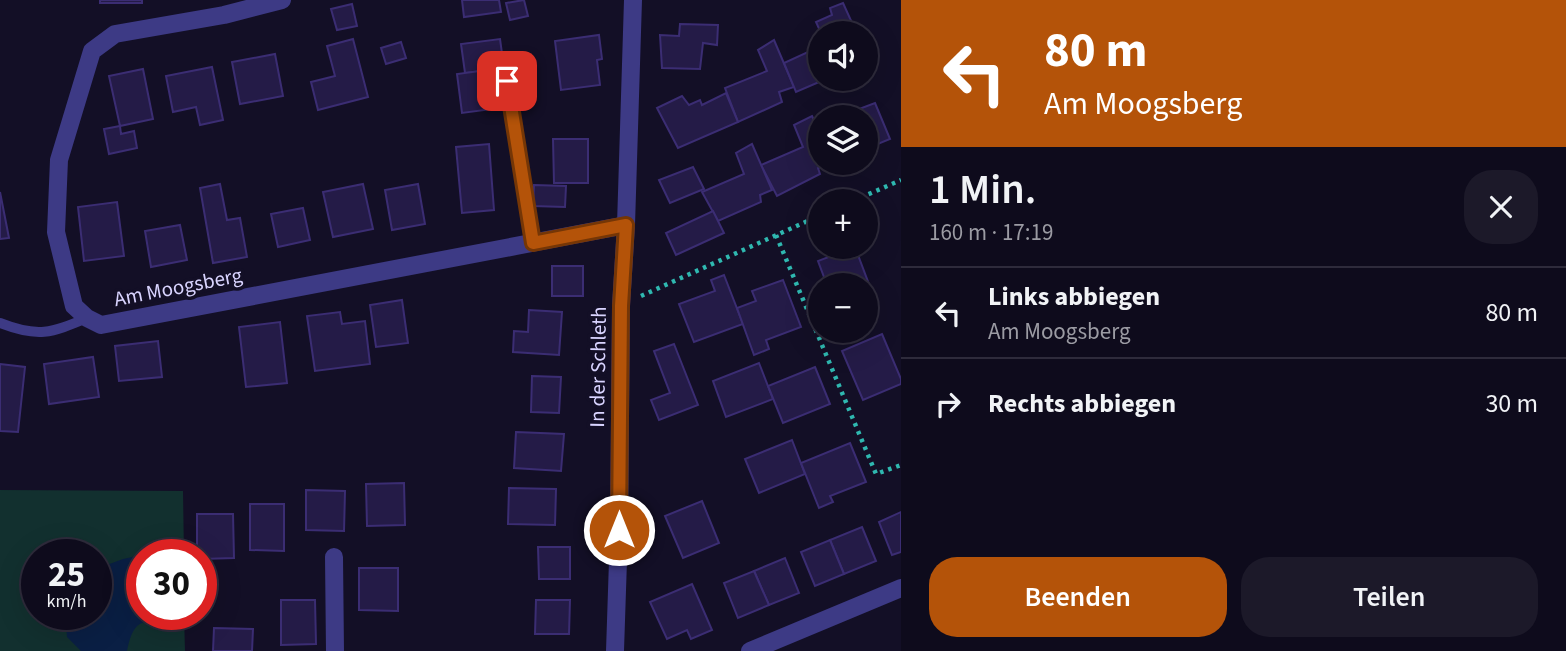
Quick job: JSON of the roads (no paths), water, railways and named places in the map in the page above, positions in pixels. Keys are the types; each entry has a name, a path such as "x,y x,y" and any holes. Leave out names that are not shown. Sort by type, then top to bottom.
{"street":[{"name":"Am Moogsberg","path":"282,0 224,15 115,34 92,51 59,160 57,232 74,306 87,318 101,325 626,225"},
{"name":"In der Schleth","path":"615,651 621,306 633,0"},
{"path":"334,557 335,651"},
{"path":"750,651 901,588"}],"lane":[{"path":"507,81 533,243"},
{"path":"0,323 24,332 54,331 87,318"}],"water":[{"path":"126,558 126,630 134,630 127,651 81,651 67,637 66,630 112,630 112,563"}]}
